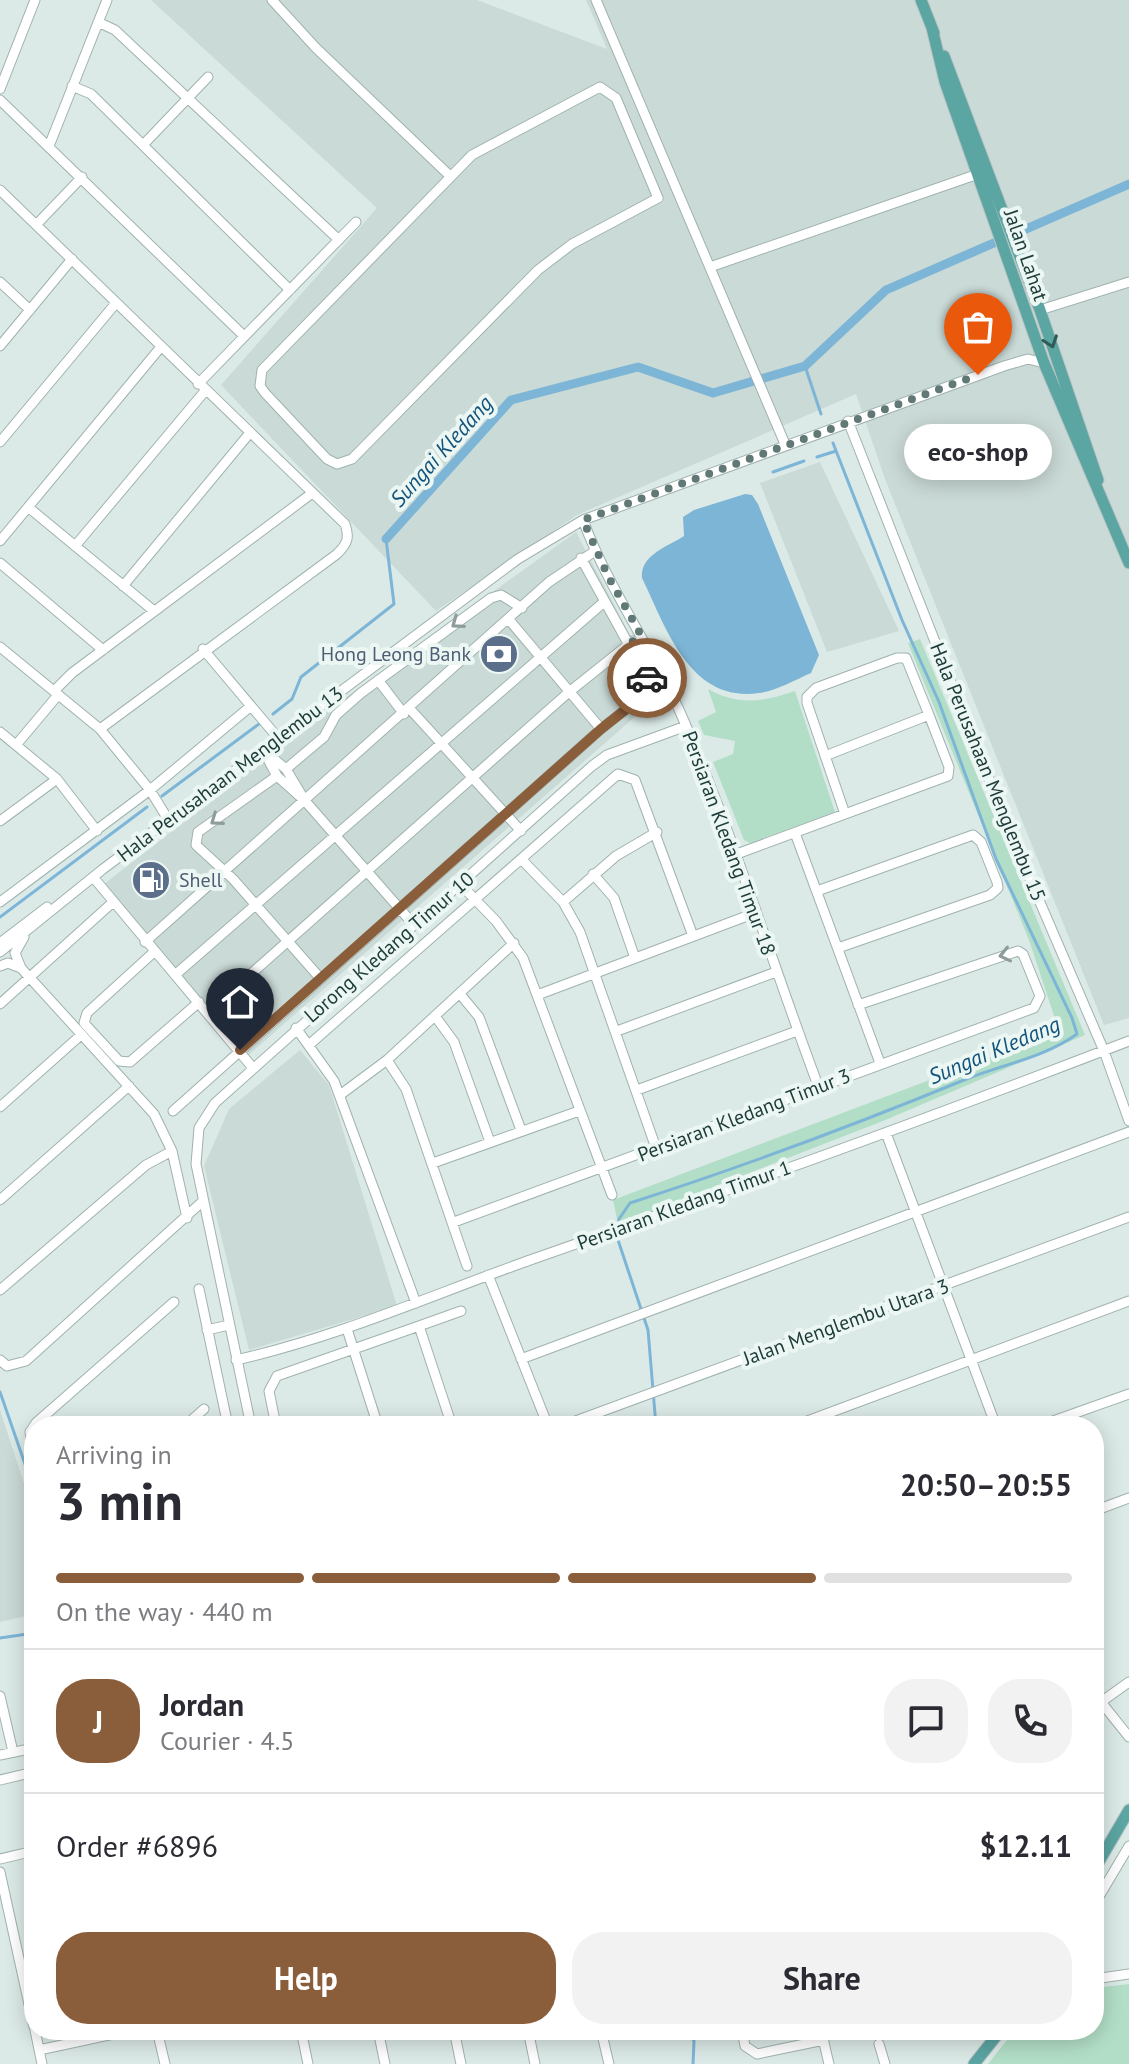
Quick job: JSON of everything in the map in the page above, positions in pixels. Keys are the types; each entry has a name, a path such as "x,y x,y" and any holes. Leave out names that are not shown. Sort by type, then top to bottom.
{"main road":[{"name":"Jalan Lahat","path":"921,0 999,221 1040,310 1099,488 1129,563"},
{"name":"Jalan Lahat","path":"932,28 945,82 978,174 999,221"},
{"name":"Jalan Lahat","path":"1008,244 1044,363 1087,471 1099,488"},
{"path":"1104,1853 1129,1810"},
{"path":"974,2064 993,2040"}],"street":[{"path":"0,89 35,0"},
{"path":"49,146 107,0"},
{"path":"272,0 316,48 449,175"},
{"path":"596,0 785,444"},
{"path":"98,22 115,30 339,240"},
{"path":"143,145 208,77"},
{"path":"72,86 91,94 290,290"},
{"path":"590,90 609,91 658,198 555,256 352,459 337,464 327,459 265,393 259,378 262,370 449,175 472,155 590,90"},
{"path":"0,100 244,336"},
{"path":"710,267 978,174"},
{"path":"36,225 82,177"},
{"path":"0,190 201,388 345,524 348,534 346,545 337,554 203,649 100,729"},
{"path":"75,546 244,336 356,222"},
{"path":"0,346 72,259"},
{"path":"0,282 30,310"},
{"path":"1040,310 1129,282"},
{"path":"0,442 116,303"},
{"path":"1037,343 1028,359 1044,363"},
{"path":"0,541 160,348"},
{"name":"Hala Perusahaan Menglembu 13","path":"93,877 518,559 583,520 848,421 1028,359"},
{"name":"Hala Perusahaan Menglembu 15","path":"848,421 1010,832 1104,1051 1129,1121"},
{"path":"123,586 249,434"},
{"path":"16,745 56,693 103,650 311,494"},
{"path":"28,507 154,611"},
{"name":"Persiaran Kledang Timur 18","path":"583,520 595,551 686,726 819,1088"},
{"path":"145,942 522,608 581,558 595,551"},
{"path":"173,1111 601,729 649,691 651,685 581,558"},
{"path":"0,563 103,650"},
{"path":"286,769 324,737 343,709 491,598 501,595 522,608"},
{"path":"175,975 604,602"},
{"path":"510,621 601,729"},
{"path":"208,1012 569,692 641,635"},
{"path":"0,647 100,729 150,790 169,821"},
{"path":"203,649 278,738"},
{"path":"734,855 944,778 949,767 910,662 897,658 810,691 807,703 845,814"},
{"path":"378,680 521,831"},
{"name":"Hala Perusahaan Menglembu 13","path":"0,902 150,790 251,706"},
{"path":"825,756 929,715"},
{"name":"Lorong Kledang Timur 10","path":"249,1416 203,1201 195,1152 199,1128 215,1103 296,1028 607,755 686,726"},
{"path":"2,737 57,779 97,831"},
{"path":"263,750 286,769 306,802"},
{"path":"263,750 277,776 306,802 414,925"},
{"name":"Lorong Kledang Timur 10","path":"310,1044 522,860 612,777 625,774 635,780 657,832"},
{"path":"277,776 198,832 196,845 256,905 320,978"},
{"path":"0,821 57,779"},
{"path":"563,902 593,874 657,832 693,936"},
{"path":"795,833 880,1063"},
{"path":"817,891 967,836 978,838 981,842 997,882 996,892 838,948"},
{"path":"522,860 563,902 596,973 656,1148"},
{"path":"593,874 614,898 635,958"},
{"path":"93,877 253,1068"},
{"path":"0,952 93,877"},
{"path":"0,943 93,877"},
{"path":"461,885 514,943 540,994 579,1111 612,1195"},
{"path":"0,1004 112,903"},
{"path":"540,994 755,913"},
{"path":"41,920 17,946 15,959 154,1114 172,1151 187,1218"},
{"path":"340,1095 387,1060 514,943"},
{"name":"Persiaran Kledang Timur 3","path":"454,1222 1034,1008 1040,996 1023,954 1018,951 858,1005"},
{"path":"154,952 87,1013 84,1023 119,1061 130,1062 199,1002"},
{"path":"0,966 8,963 21,968"},
{"path":"617,1031 776,972"},
{"path":"460,994 479,1017 521,1130"},
{"path":"435,1016 454,1042 490,1142"},
{"path":"296,1028 326,1066 340,1095 416,1303"},
{"path":"637,1090 797,1031"},
{"path":"0,1107 81,1035"},
{"name":"Persiaran Kledang Timur 1","path":"236,1360 347,1329 1129,1041"},
{"path":"387,1060 406,1089 467,1266"},
{"path":"0,1200 129,1086"},
{"path":"433,1163 579,1111"},
{"path":"521,1359 1129,1132"},
{"path":"886,1133 992,1416"},
{"path":"0,1290 146,1165 172,1151"},
{"path":"0,1360 7,1366 26,1361 203,1201"},
{"name":"Jalan Menglembu Utara 3","path":"590,1416 1129,1217"},
{"path":"488,1275 544,1416"},
{"path":"199,1289 226,1416"},
{"path":"821,1416 1129,1301"},
{"path":"44,1416 174,1302"},
{"path":"274,1416 269,1391 277,1376 461,1311"},
{"path":"207,1330 229,1325"},
{"path":"419,1326 449,1416"},
{"path":"347,1329 375,1416"},
{"path":"1067,1416 1129,1394"},
{"path":"196,1416 204,1409"},
{"path":"1104,1507 1129,1498"},
{"path":"1104,1700 1129,1682"},
{"path":"0,1696 13,1752"},
{"path":"1104,1706 1129,1737"},
{"path":"0,1755 24,1750"},
{"path":"0,1780 24,1774"},
{"path":"1118,1830 1129,1837"},
{"path":"1104,1888 1129,1846"},
{"path":"0,1859 24,1853"},
{"path":"0,1872 24,1982"},
{"path":"1104,1978 1129,1974"},
{"path":"37,2040 42,2064"},
{"path":"39,2050 66,2040"},
{"path":"159,2040 165,2064"},
{"path":"303,2040 308,2064"},
{"path":"380,2040 385,2064"},
{"path":"456,2040 461,2064"},
{"path":"530,2040 535,2064"},
{"path":"603,2040 609,2064"},
{"path":"744,2040 745,2046 757,2054 806,2040"},
{"path":"824,2040 829,2064"},
{"path":"879,2044 885,2064"}],"shaded area":[{"path":"151,0 477,0 607,49 586,0 1129,0 1129,1018 1104,1025 885,479 856,394 577,515 436,611 221,385 377,208"},
{"path":"820,462 899,631 827,652 760,483"},
{"path":"576,532 661,694 245,1058 99,888 316,719"},
{"path":"300,1050 329,1085 397,1306 249,1350 204,1166 229,1109"},
{"path":"0,1410 24,1483 24,1616 0,1622"}],"green space":[{"path":"920,639 1085,1035 883,1121 618,1224 613,1200 1059,1031 1029,940 908,643"},
{"path":"708,689 740,700 772,698 795,691 835,812 750,843 744,840 713,762 733,754 735,741 704,735 698,721 716,712"},
{"path":"1129,1984 1129,2064 988,2064 1007,2040 1104,2040 1104,1987"}],"water":[{"path":"745,494 752,495 758,504 819,655 811,673 779,688 759,693 735,693 715,686 698,674 671,639 642,578 645,563 650,558 684,536 683,517 694,510"}],"waterway":[{"name":"Sungai Kledang","path":"386,539 511,400 638,367 713,393 805,366 886,290 1129,184"},
{"name":"Sungai Kledang","path":"805,366 821,414"},
{"name":"Sungai Kledang","path":"655,1416 648,1330 617,1237 619,1219 630,1203 843,1128 1038,1054 1077,1034 996,859 939,702 902,620 833,443"},
{"path":"817,457 836,451"},
{"path":"773,472 804,461"},
{"path":"273,714 292,699 301,677 394,604 386,539"},
{"path":"162,796 259,724"},
{"path":"0,917 147,807"},
{"path":"0,1392 24,1461"},
{"path":"0,1638 24,1634"},
{"name":"Sungai Kledang","path":"693,2040 693,2064"}],"way so far":[{"path":"647,678 629,644 641,635 595,551 583,520 978,375"}],"place":[{"name":"eco-shop","path":"978,375"},
{"name":"Hong Leong Bank","path":"499,654"},
{"name":"Shell","path":"151,880"}],"route":[{"path":"240,1050 601,729 649,691 651,685 647,678"}]}
